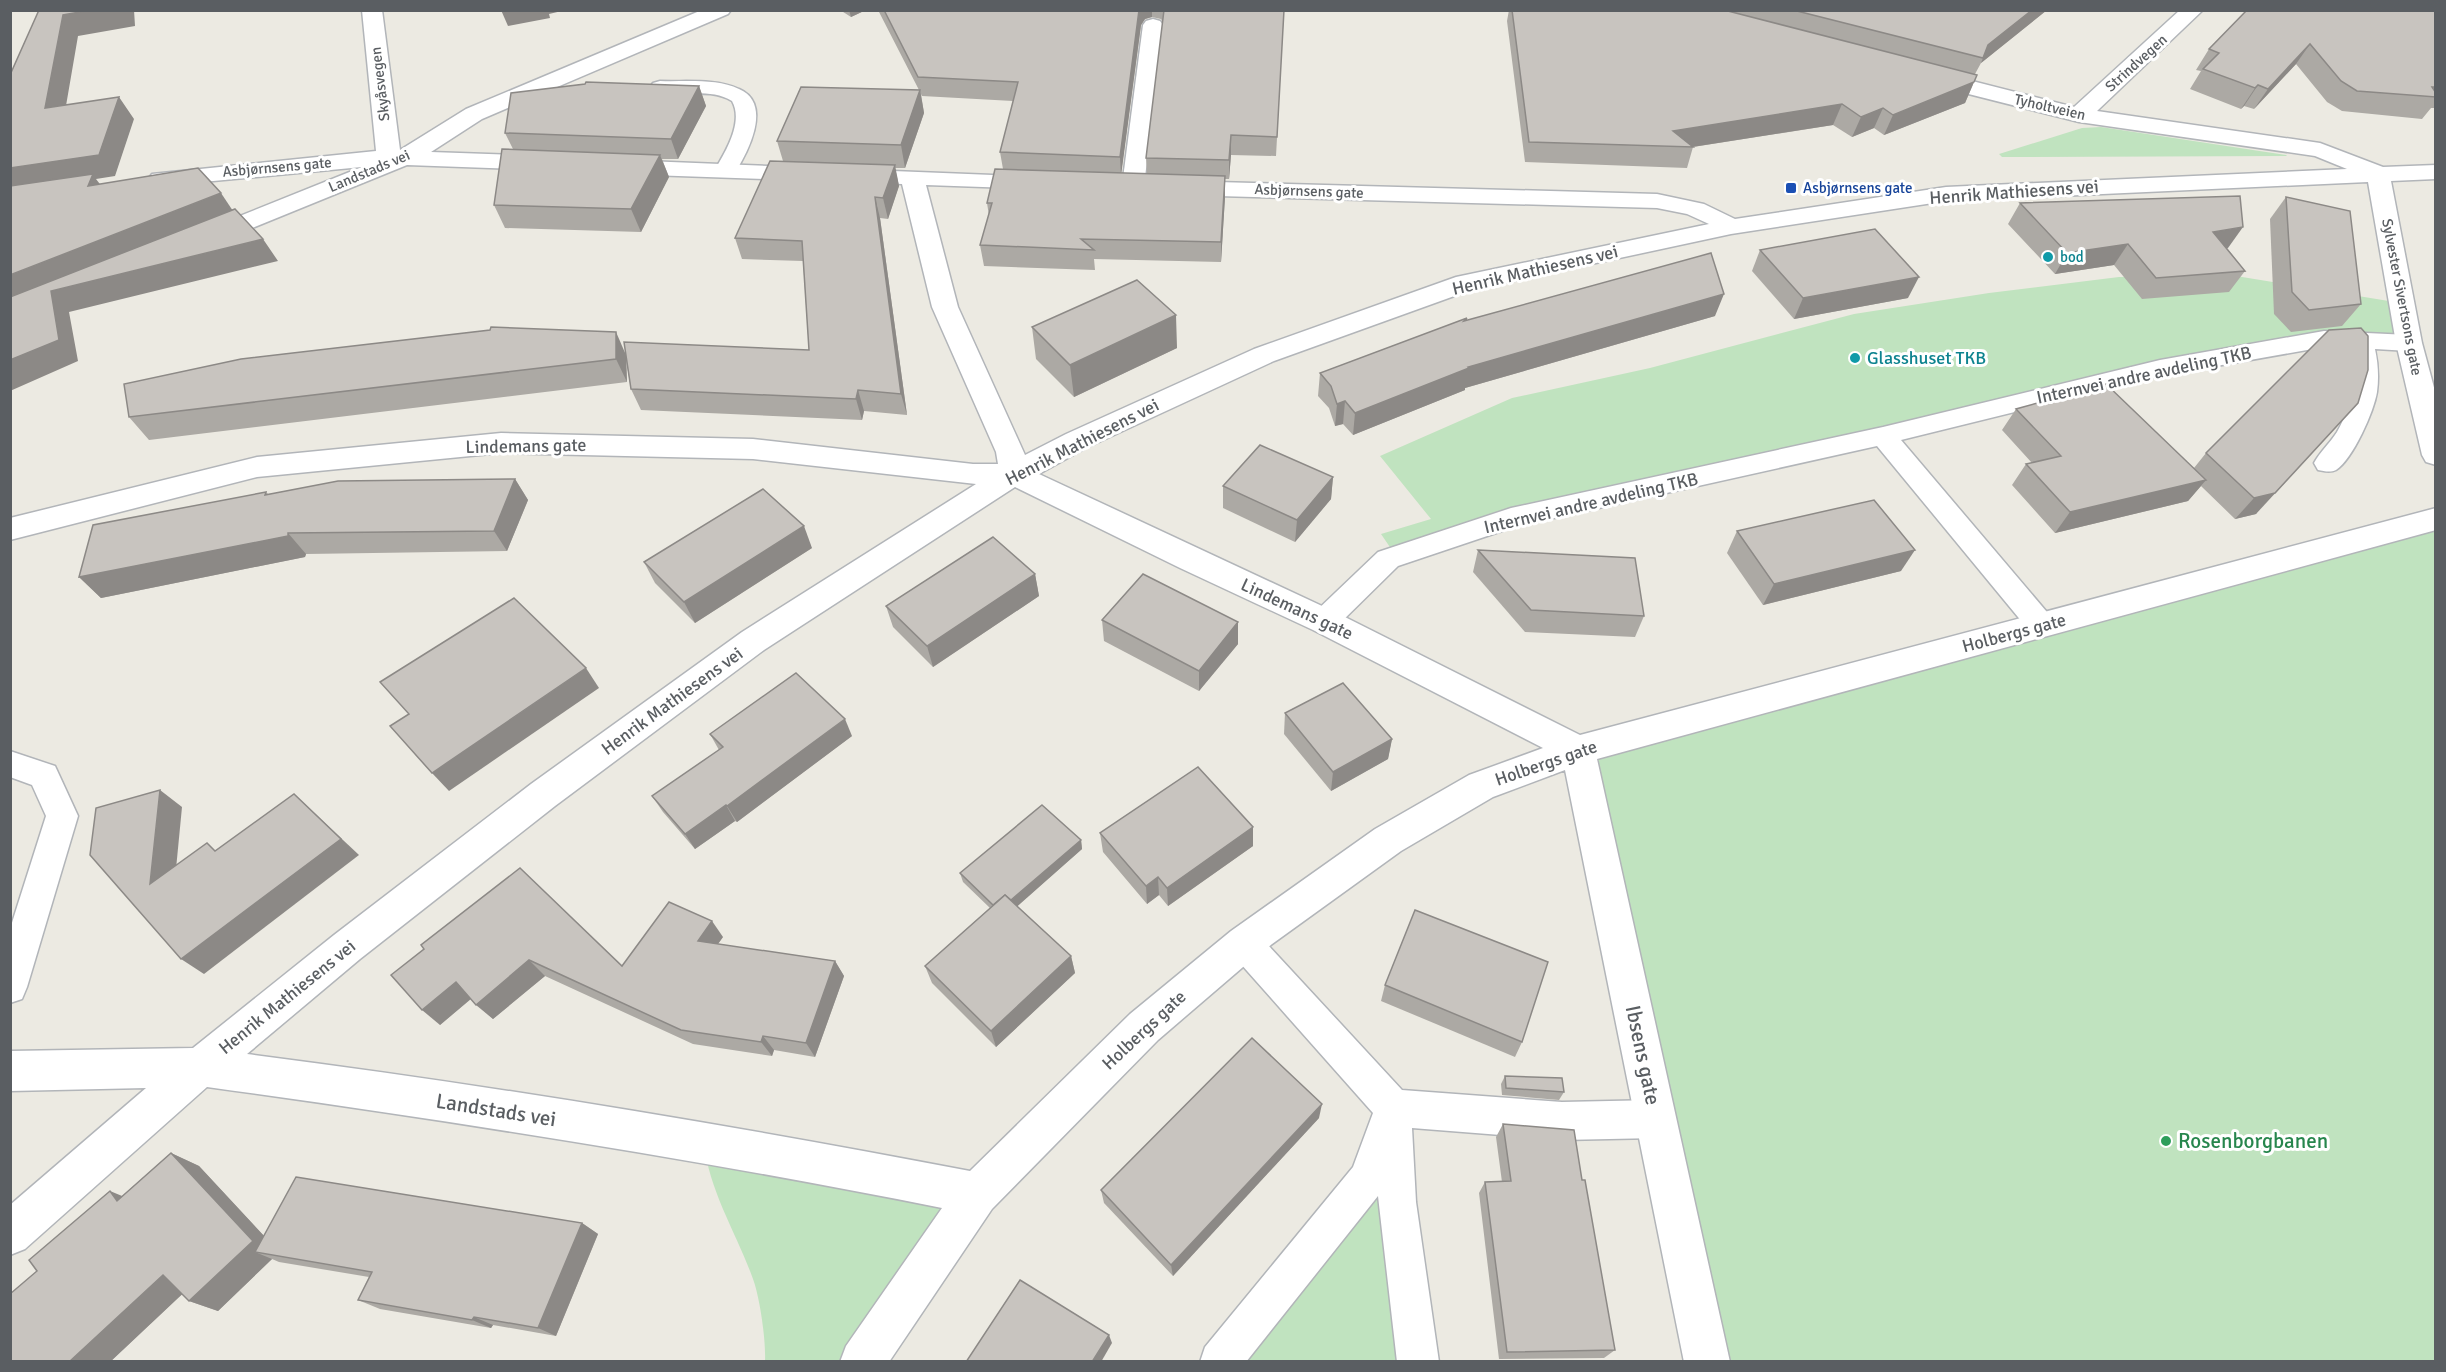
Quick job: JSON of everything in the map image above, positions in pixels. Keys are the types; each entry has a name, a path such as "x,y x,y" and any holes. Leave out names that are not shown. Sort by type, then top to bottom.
{"street":[{"name":"Skyåsvegen","path":"372,10 397,157"},
{"name":"Landstads vei","path":"186,246 397,157 474,114 721,10"},
{"name":"Strindvegen","path":"2079,115 2193,10"},
{"name":"Tyholtveien","path":"1910,72 2079,115 2320,150 2378,173 2436,172"},
{"name":"Asbjørnsens gate","path":"133,183 178,176 397,157 1063,183"},
{"name":"Henrik Mathiesens vei","path":"10,1234 200,1067 348,946 543,795 753,641 1014,474 1076,441 1264,355 1465,283 1731,227 1946,194 2378,173"},
{"name":"Sylvester Sivertsons gate","path":"2378,173 2409,343 2436,454"},
{"path":"912,177 945,307 1010,452 1014,474"},
{"name":"Asbjørnsens gate","path":"1121,186 1656,201 1689,205 1713,215 1731,227"},
{"name":"Lindemans gate","path":"10,529 257,466 501,443 753,449 973,474 1014,474 1191,560 1324,621 1578,750"},
{"name":"Holbergs gate","path":"862,1362 977,1194 1144,1026 1244,943 1388,840 1481,786 1578,750 2436,519"},
{"name":"Ibsens gate","path":"1578,750 1707,1362"},
{"name":"Landstads vei","path":"10,1071 200,1067 381,1091 783,1156 977,1194"}],"lane":[{"name":"Asbjørnsens gate","path":"1121,186 1153,25"},
{"path":"635,87 714,89 733,93 744,102 747,113 745,126 725,171"},
{"name":"Internvei andre avdeling TKB","path":"1324,621 1388,559 1511,518 1883,436 2160,368 2324,339 2409,343"},
{"path":"2327,463 2343,446 2359,416 2367,363 2361,340"},
{"path":"1883,436 2042,626"},
{"path":"10,764 44,775 62,816 10,987"},
{"path":"1244,943 1394,1108 1397,1202 1418,1362"},
{"path":"1394,1108 1562,1121 1656,1119"},
{"path":"1220,1362 1367,1179 1394,1108"}],"green space":[{"path":"2101,127 2287,156 2002,157 1999,154 2082,128"},
{"path":"2236,276 2401,303 2409,343 2324,339 1511,518 1396,556 1381,534 1431,519 1380,456 1512,398 1650,368 1854,314 1989,293 2119,277"},
{"path":"2435,519 2435,1361 1707,1361 1578,750"},
{"path":"1393,1108 1418,1361 1220,1362"},
{"path":"704,1143 977,1194 863,1361 765,1361 765,1342 756,1287 717,1195"}],"building":[{"path":"39,10 91,10 63,15 45,108 119,97 99,155 10,168 10,75"},
{"path":"884,10 1139,10 1120,157 1000,152 1018,82 918,77"},
{"path":"1164,10 1284,10 1277,137 1231,135 1229,160 1146,158"},
{"path":"1512,10 1724,10 1977,75 1974,82 1893,115 1883,108 1861,117 1842,104 1673,131 1693,147 1529,142"},
{"path":"1793,10 2032,10 1988,45 1983,58"},
{"path":"2247,10 2436,10 2436,87 2432,87 2436,97 2357,91 2341,81 2310,44 2268,89 2258,85 2255,88 2203,69 2219,53 2209,49"},
{"path":"586,82 699,86 671,139 505,133 511,93 585,84"},
{"path":"801,87 920,90 901,145 777,141"},
{"path":"502,149 660,155 631,209 494,205"},
{"path":"770,161 895,165 883,198 875,197 901,394 858,390 856,399 631,389 624,342 809,350 802,241 735,238"},
{"path":"198,168 221,193 10,275 10,186 93,174 88,186"},
{"path":"995,169 1225,176 1221,242 1081,239 1094,250 980,245 992,203 987,203"},
{"path":"2240,196 2243,227 2213,232 2245,271 2156,278 2128,244 2067,253 2020,203"},
{"path":"2286,197 2350,211 2361,304 2309,310 2292,292"},
{"path":"235,209 263,239 51,291 59,340 10,360 10,297"},
{"path":"1875,229 1919,277 1803,298 1760,250"},
{"path":"1711,253 1724,294 1468,367 1355,413 1345,401 1337,404 1331,386 1320,373 1467,318 1464,321"},
{"path":"1137,280 1176,315 1070,365 1032,327"},
{"path":"491,327 616,332 616,359 129,417 124,384 241,359 490,330"},
{"path":"2361,328 2368,336 2368,370 2358,403 2275,493 2254,498 2206,453 2329,330"},
{"path":"2106,384 2206,480 2070,512 2026,464 2061,456 2016,409"},
{"path":"1260,445 1333,477 1297,520 1223,486"},
{"path":"515,479 494,531 288,533 288,536 79,577 93,525 266,492 265,495 338,481"},
{"path":"763,489 804,526 684,602 644,562"},
{"path":"1874,500 1915,550 1774,584 1737,531"},
{"path":"993,537 1035,574 927,646 886,606"},
{"path":"1478,550 1635,558 1644,616 1531,610"},
{"path":"1143,574 1238,622 1199,671 1102,620"},
{"path":"514,598 586,668 432,773 390,726 409,714 380,682"},
{"path":"796,673 845,719 685,834 652,796 723,747 710,734"},
{"path":"1343,683 1392,739 1333,772 1285,713"},
{"path":"1198,767 1253,827 1167,888 1158,877 1146,886 1100,833"},
{"path":"160,790 150,884 207,843 215,851 294,794 341,839 181,959 90,855 96,808"},
{"path":"1042,805 1081,840 1011,900 1005,895 993,905 960,873"},
{"path":"520,868 622,966 669,902 712,921 698,941 835,961 806,1043 763,1036 761,1042 681,1030 529,960 476,1005 456,982 422,1010 391,975 424,949 421,945"},
{"path":"1005,895 1071,956 991,1031 925,966"},
{"path":"1415,910 1548,962 1522,1042 1385,985"},
{"path":"1252,1038 1322,1104 1171,1265 1101,1190"},
{"path":"1505,1076 1562,1078 1564,1092 1506,1088"},
{"path":"1503,1124 1574,1130 1615,1350 1507,1352 1485,1182 1511,1181"},
{"path":"171,1153 253,1241 189,1301 163,1275 69,1362 10,1362 10,1294 37,1271 29,1260 110,1191 117,1201"},
{"path":"296,1177 582,1223 538,1328 474,1317 472,1320 358,1300 372,1272 255,1252"},
{"path":"1020,1280 1109,1335 1092,1362 966,1362"}],"place":[{"name":"Asbjørnsens gate","path":"1791,188"},
{"name":"bod","path":"2048,257"},
{"name":"Glasshuset TKB","path":"1855,358"},
{"name":"Rosenborgbanen","path":"2166,1141"}]}
